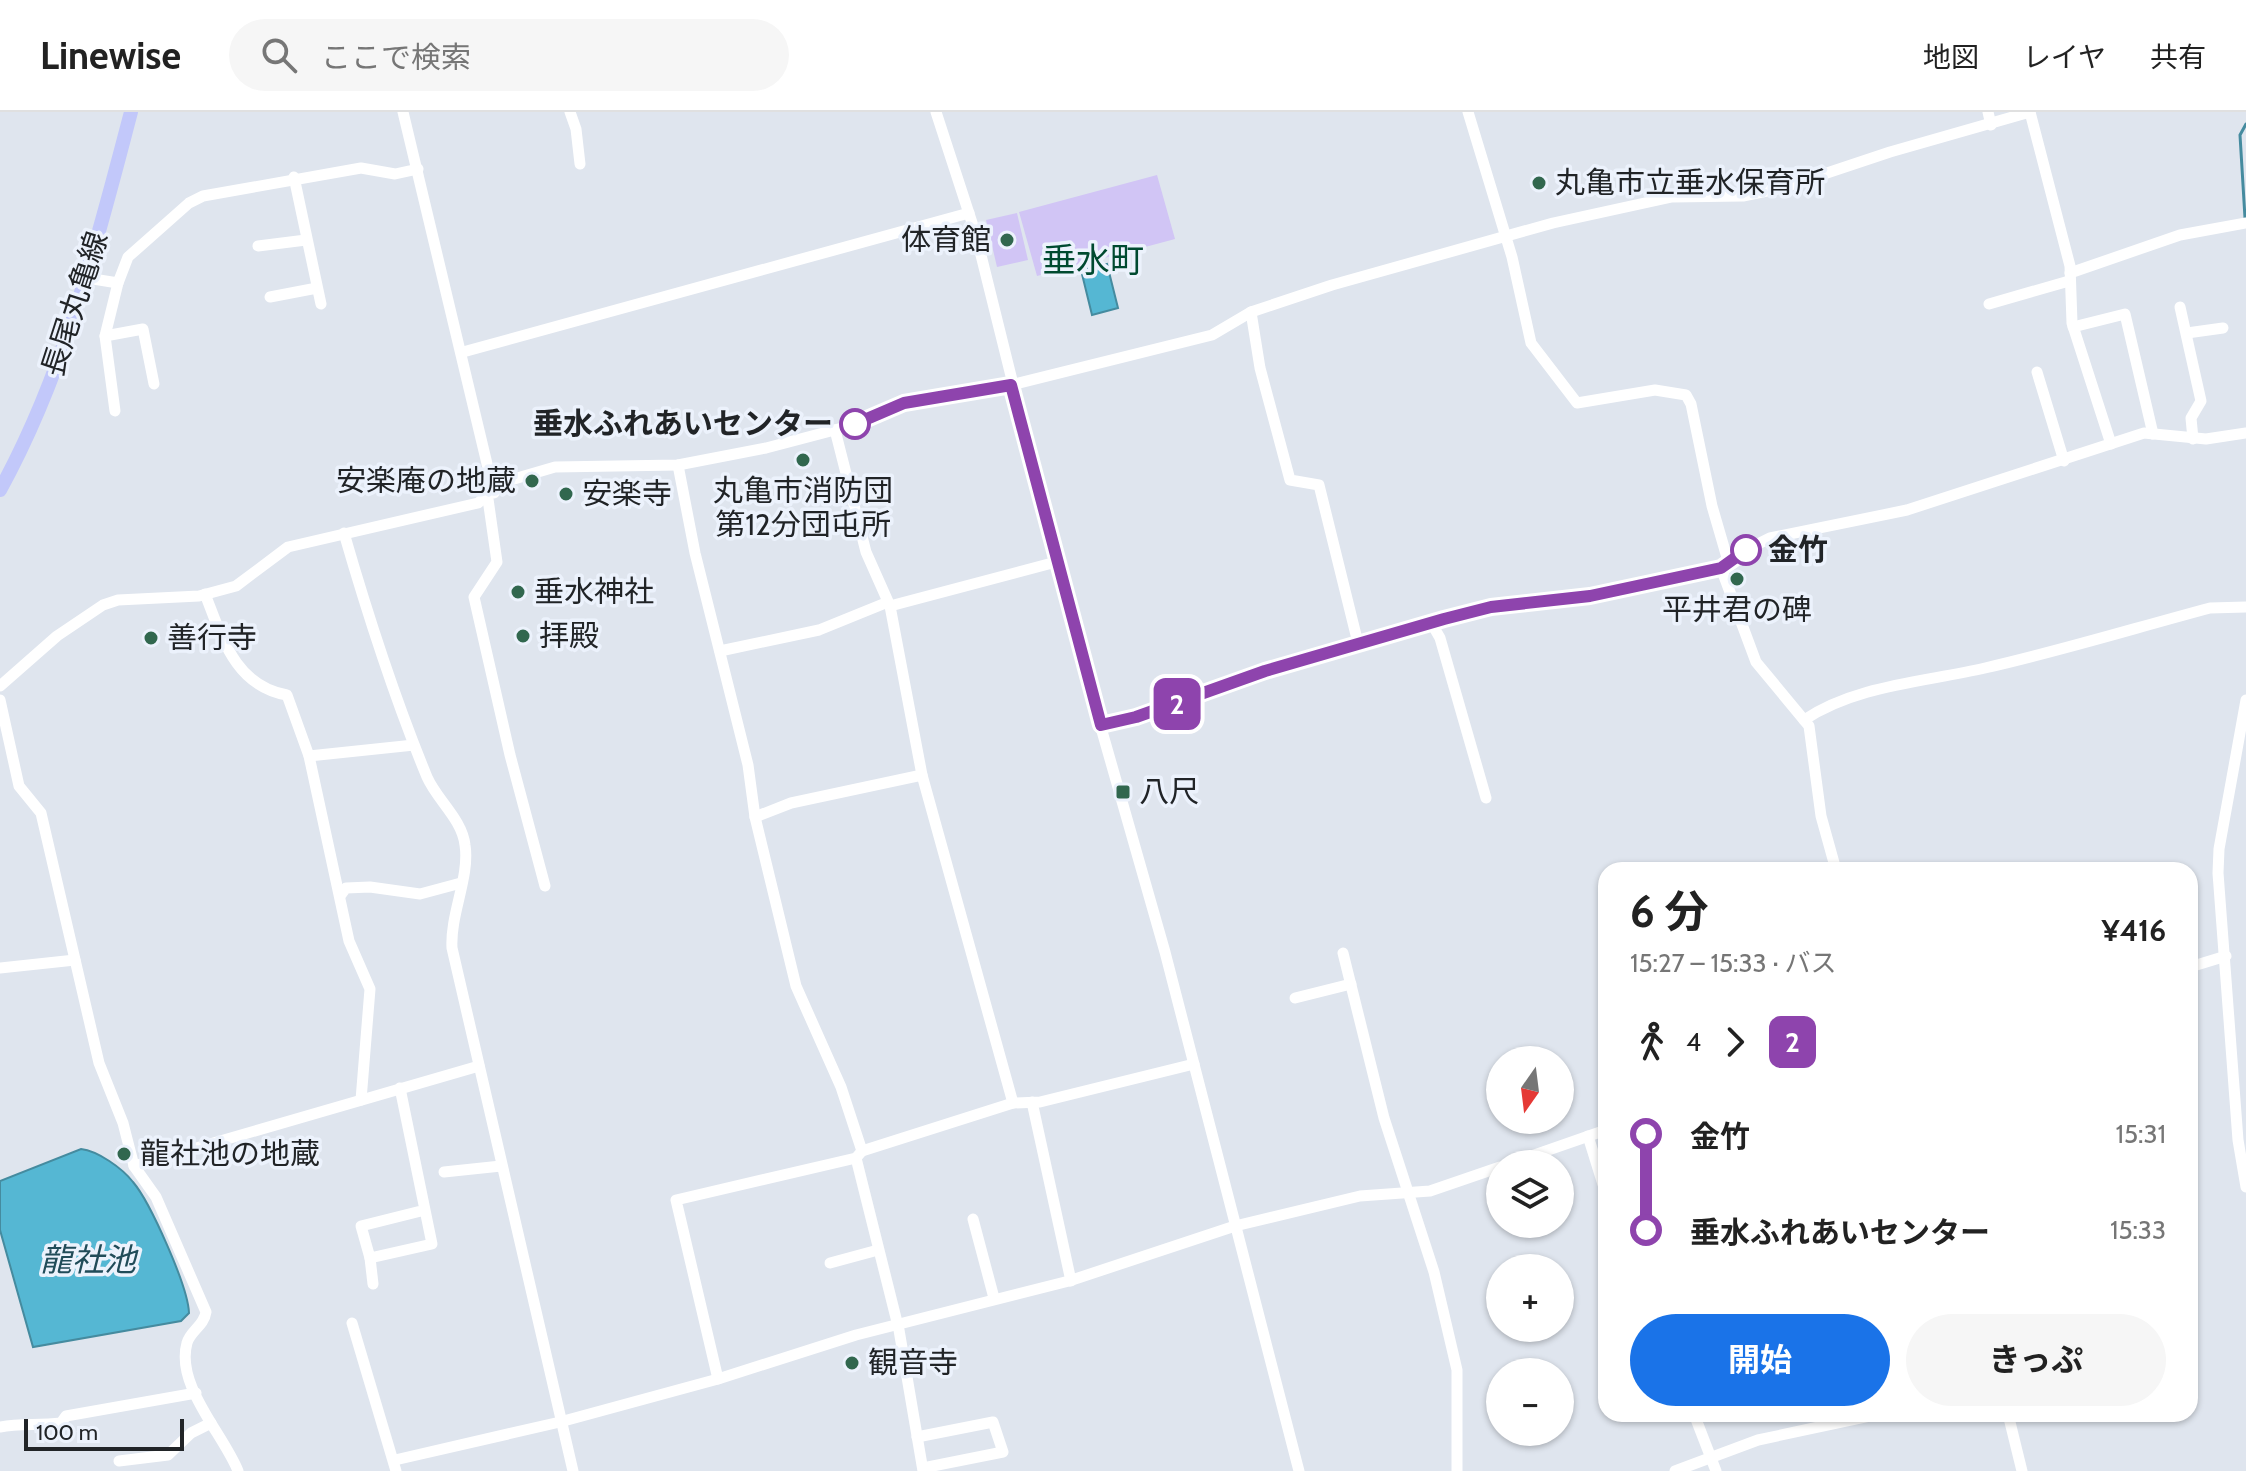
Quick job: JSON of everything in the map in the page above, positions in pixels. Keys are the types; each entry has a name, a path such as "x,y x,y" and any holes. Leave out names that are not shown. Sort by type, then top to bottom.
{"main road":[{"name":"長尾丸亀線","path":"0,490 51,379 87,278 131,112"}],"street":[{"path":"403,112 463,352 491,496 497,562 474,597 510,755 545,886"},
{"path":"570,112 576,129 580,164"},
{"path":"936,112 969,213 1056,562 1117,794 1157,922 1299,1471"},
{"path":"1468,112 1504,239 1512,257 1531,343 1577,403 1655,390 1686,395 1725,565 1756,662 1781,697 1809,726 1821,816 1834,862"},
{"path":"1988,112 1991,125"},
{"path":"0,686 57,636 103,605 118,600 205,594 236,586 288,547 491,496 504,482 555,467 678,465 835,430 904,403 1011,385 1212,335 1251,312 1332,285 1553,223 1661,199 1743,196 1782,188 1890,152 2030,112 2069,277 2073,327 2111,444"},
{"path":"115,411 105,336 118,283 128,257 189,203 215,192 294,177 361,168 395,174 418,169"},
{"path":"294,177 321,304"},
{"path":"463,352 969,213"},
{"path":"1989,304 2180,235 2246,223"},
{"path":"258,246 306,240"},
{"path":"87,278 118,283"},
{"path":"270,297 317,288"},
{"path":"2180,307 2201,401 2191,418 2193,439"},
{"path":"1251,312 1260,368 1290,480 1319,485 1357,639 1364,644"},
{"path":"2073,327 2125,314 2153,434"},
{"path":"2187,333 2223,328"},
{"path":"105,336 143,329 154,384"},
{"path":"2037,372 2064,461"},
{"path":"835,430 866,552 889,604 922,775 1013,1103"},
{"path":"1101,725 1183,702 1265,671 1491,607 1590,596 1725,565 1770,538 1907,510 2144,433 2193,439 2246,433"},
{"path":"678,465 748,765 755,817 796,986 841,1087 859,1155 897,1324 917,1437 923,1470 1003,1452 993,1422 917,1437"},
{"path":"344,533 373,635 414,745 431,788 452,813 465,845 461,883 451,924 452,948 573,1471"},
{"path":"720,651 819,630 889,604 1056,562"},
{"path":"205,594 241,672 257,686 287,695 309,756 349,941 370,989 361,1100"},
{"path":"1804,720 1825,706 1910,682 1984,668 2210,608 2246,607"},
{"path":"1432,624 1440,638 1486,798"},
{"path":"0,700 19,786 41,813 99,1063 123,1123 134,1166 156,1197 206,1312 205,1320 187,1341 186,1362 196,1393 211,1423 231,1452 238,1471"},
{"path":"2246,700 2219,849 2238,1140 2246,1187"},
{"path":"309,756 414,745"},
{"path":"755,817 791,803 922,775"},
{"path":"340,896 346,888 370,887 420,894 461,883"},
{"path":"1343,953 1384,1118 1434,1272 1457,1370 1457,1471"},
{"path":"2198,965 2226,956"},
{"path":"0,968 75,960"},
{"path":"1295,998 1351,984"},
{"path":"718,1379 676,1200 859,1155 1013,1103 1032,1102 1194,1064"},
{"path":"134,1166 479,1066"},
{"path":"370,1258 432,1244 400,1088"},
{"path":"1032,1102 1071,1281"},
{"path":"1548,1150 1598,1133"},
{"path":"1588,1136 1598,1168"},
{"path":"444,1172 501,1166"},
{"path":"352,1323 395,1466 718,1379 897,1324 1071,1281 1235,1226 1360,1196 1430,1191 1486,1172"},
{"path":"373,1284 361,1226 425,1210"},
{"path":"973,1219 994,1298"},
{"path":"830,1263 878,1250"},
{"path":"0,1427 17,1423 28,1428 61,1423 66,1416 196,1393"},
{"path":"1696,1422 1707,1456 1716,1471"},
{"path":"1675,1471 1707,1456 1758,1440 1842,1422"},
{"path":"2010,1422 2022,1471"},
{"path":"119,1461 168,1455 191,1433 211,1423"}],"shaded area":[{"path":"1157,175 1175,239 1037,276 1019,212"},
{"name":"体育館","path":"1017,213 1028,260 997,267 986,220"}],"water":[{"path":"1107,264 1118,308 1092,315 1081,270"},
{"name":"龍社池","path":"81,1149 95,1153 116,1166 140,1192 175,1265 189,1313 181,1321 33,1347 0,1230 0,1181"}],"waterway":[{"path":"2245,218 2240,135 2246,124"}],"bus line":[{"name":"2","path":"855,424 904,403 1011,385 1101,725 1183,702 1265,671 1444,619 1491,607 1590,596 1721,568 1746,550"}],"place":[{"name":"丸亀市立垂水保育所","path":"1539,183"},
{"name":"体育館","path":"1007,240"},
{"name":"垂水ふれあいセンター","path":"855,424"},
{"name":"丸亀市消防団 第12分団屯所","path":"803,460"},
{"name":"安楽庵の地蔵","path":"532,481"},
{"name":"安楽寺","path":"566,494"},
{"name":"金竹","path":"1746,550"},
{"name":"平井君の碑","path":"1737,579"},
{"name":"垂水神社","path":"518,592"},
{"name":"拝殿","path":"523,636"},
{"name":"善行寺","path":"151,638"},
{"name":"八尺","path":"1123,792"},
{"name":"龍社池の地蔵","path":"124,1154"},
{"name":"観音寺","path":"852,1363"}],"district":[{"name":"垂水町","path":"1093,260"}]}
